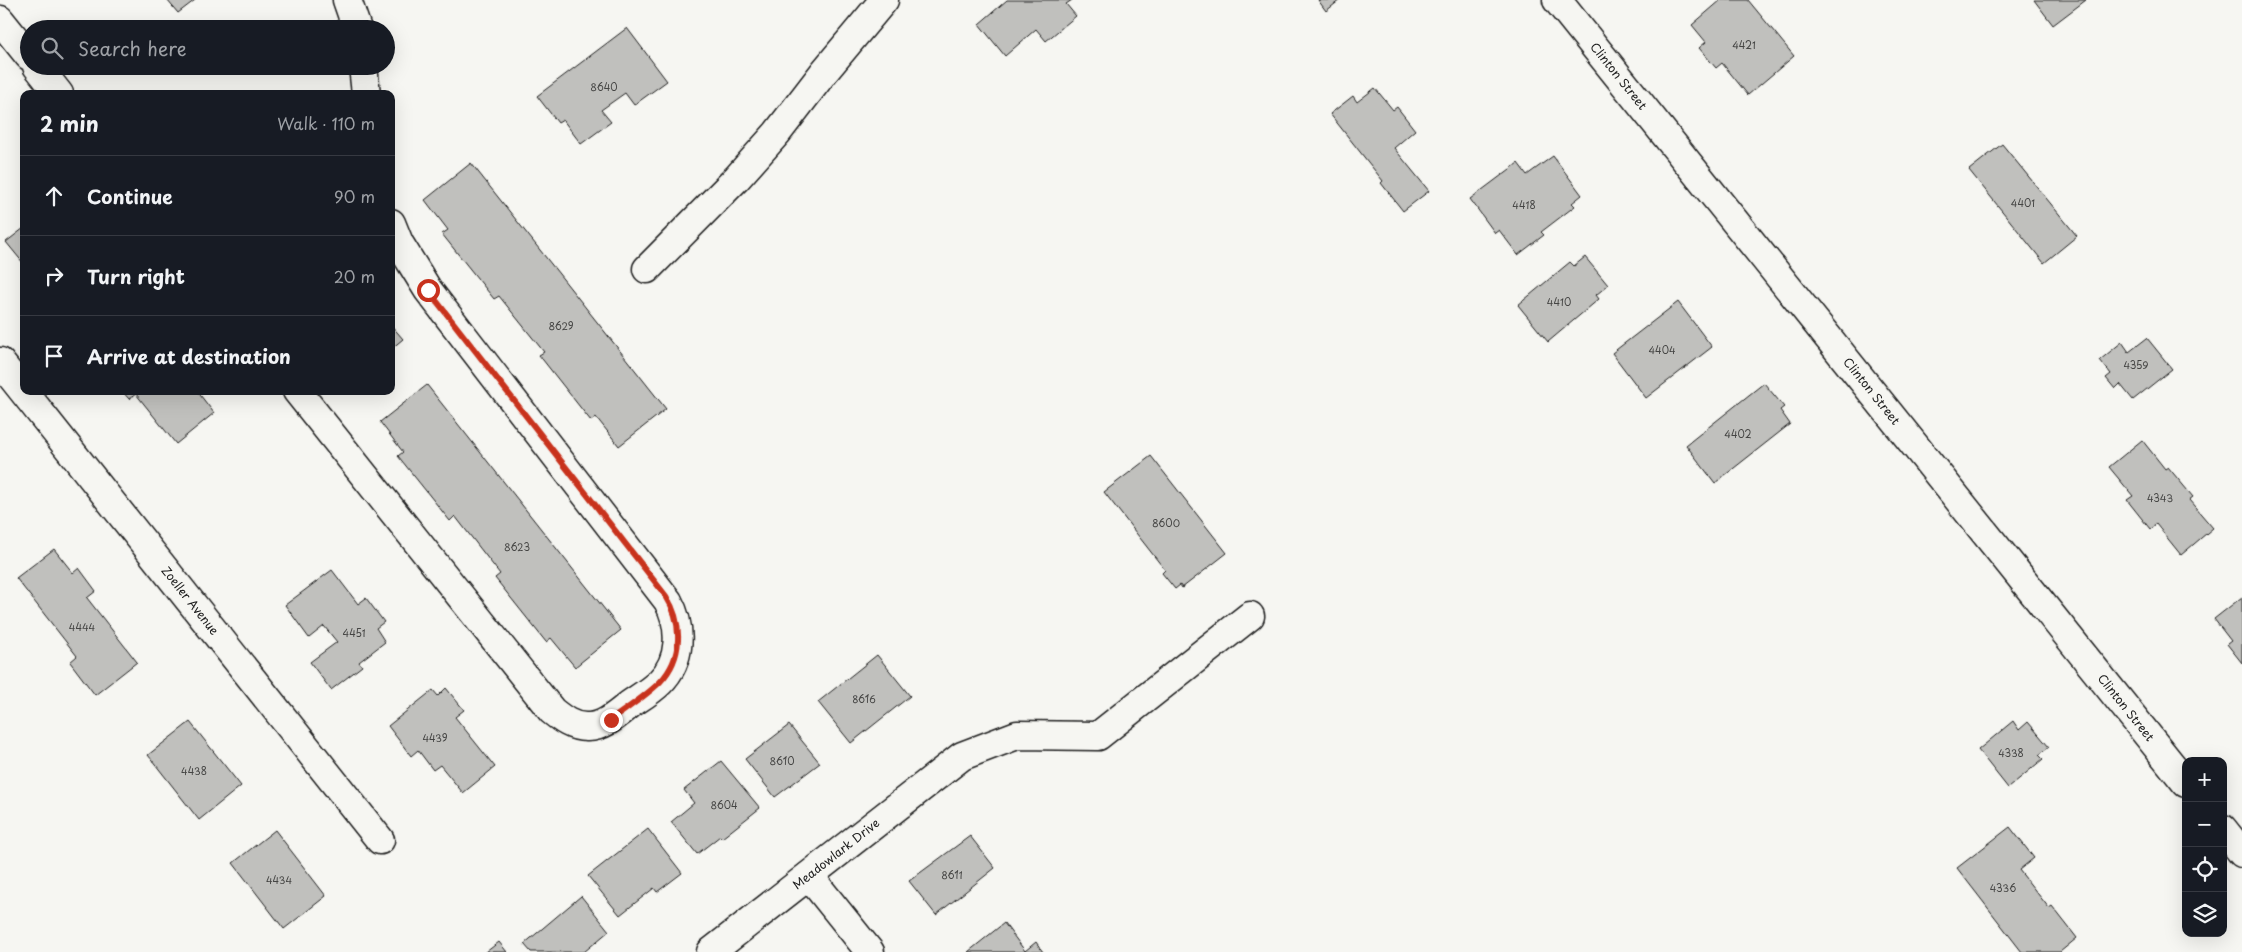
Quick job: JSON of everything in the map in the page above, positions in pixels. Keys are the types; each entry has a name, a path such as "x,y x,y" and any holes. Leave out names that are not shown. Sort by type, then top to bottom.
{"street":[{"path":"347,0 354,20"},
{"path":"646,269 744,170 777,133 824,72 884,0"},
{"name":"Clinton Street","path":"1557,0 2182,778"},
{"path":"0,20 20,45"},
{"path":"44,75 56,90"},
{"path":"364,75 366,90"},
{"path":"300,395 552,711 564,721 588,728 611,720 659,683 673,663 678,640 675,614 668,601 428,290 403,250 395,232"},
{"name":"Zoeller Avenue","path":"0,362 20,387"},
{"name":"Zoeller Avenue","path":"26,395 380,840"},
{"name":"Meadowlark Drive","path":"711,952 962,756 1017,735 1098,736 1250,616"},
{"path":"2227,834 2242,853"},
{"path":"809,876 870,952"}],"building":[{"path":"167,0 195,0 178,13"},
{"path":"1007,0 1072,0 1066,4 1076,16 1046,41 1036,29 1005,56 979,24"},
{"path":"1318,0 1340,0 1326,11"},
{"path":"1721,0 1748,0 1794,56 1748,95 1722,63 1716,68 1699,48 1706,42 1692,25"},
{"path":"2034,0 2086,0 2053,25"},
{"path":"627,28 667,81 634,105 625,93 601,110 611,122 581,144 563,120 558,123 537,96"},
{"path":"1375,88 1393,110 1397,107 1415,130 1394,148 1429,191 1403,211 1381,183 1383,181 1330,114 1353,96 1357,102"},
{"path":"2002,144 2077,236 2044,263 1969,170"},
{"path":"1553,156 1582,195 1572,203 1575,206 1541,232 1544,235 1518,255 1499,230 1495,233 1470,199 1518,163 1527,175"},
{"path":"471,163 666,409 619,446 596,417 591,421 539,355 544,352 499,296 494,299 442,234 448,230 425,200"},
{"path":"20,231 20,259 6,242"},
{"path":"1585,257 1608,285 1596,295 1599,299 1548,342 1518,305 1570,262 1574,266"},
{"path":"1678,302 1712,347 1646,398 1612,353"},
{"path":"395,330 403,339 395,346"},
{"path":"2147,338 2172,369 2133,400 2120,384 2115,389 2106,378 2111,374 2100,360 2122,342 2129,352"},
{"path":"1764,383 1784,407 1780,410 1790,424 1715,483 1686,445"},
{"path":"427,385 621,630 575,667 551,638 546,642 495,578 500,574 455,516 450,521 398,456 403,452 380,422"},
{"path":"126,395 135,395 129,399"},
{"path":"137,395 200,395 214,413 176,444"},
{"path":"2142,440 2165,469 2168,467 2193,497 2189,500 2213,528 2181,555 2156,524 2150,529 2127,500 2133,496 2109,467"},
{"path":"1151,456 1227,553 1182,588 1180,585 1175,589 1162,573 1165,570 1104,492"},
{"path":"54,549 73,573 79,568 96,591 87,598 137,662 95,695 70,662 77,656 16,578"},
{"path":"332,570 358,604 366,598 384,622 376,628 385,642 359,662 362,666 331,690 310,662 337,642 324,626 309,638 285,605"},
{"path":"2242,597 2242,663 2227,644 2231,641 2214,619"},
{"path":"877,655 910,696 851,743 818,702"},
{"path":"446,688 464,710 455,717 495,767 463,793 440,765 433,770 418,750 411,756 388,726 433,690 438,696"},
{"path":"2013,721 2019,730 2028,722 2049,747 2039,755 2043,759 2008,788 1978,750"},
{"path":"190,722 241,786 199,820 148,755"},
{"path":"789,725 820,763 775,797 745,759"},
{"path":"721,761 760,808 722,838 720,836 697,854 671,822 694,803 684,790"},
{"path":"2010,827 2034,858 2019,870 2049,908 2052,906 2077,938 2060,952 2022,952 1957,868"},
{"path":"648,829 682,873 657,892 654,888 620,915 588,876"},
{"path":"275,830 326,896 284,929 233,863"},
{"path":"970,836 995,868 936,915 909,881"},
{"path":"581,896 609,931 584,952 531,952 524,944"},
{"path":"1004,923 1025,951 1036,942 1043,952 968,952"},
{"path":"499,942 507,952 486,952"}],"route":[{"path":"428,290 666,596 675,614 678,640 673,663 659,683 611,720"}]}
